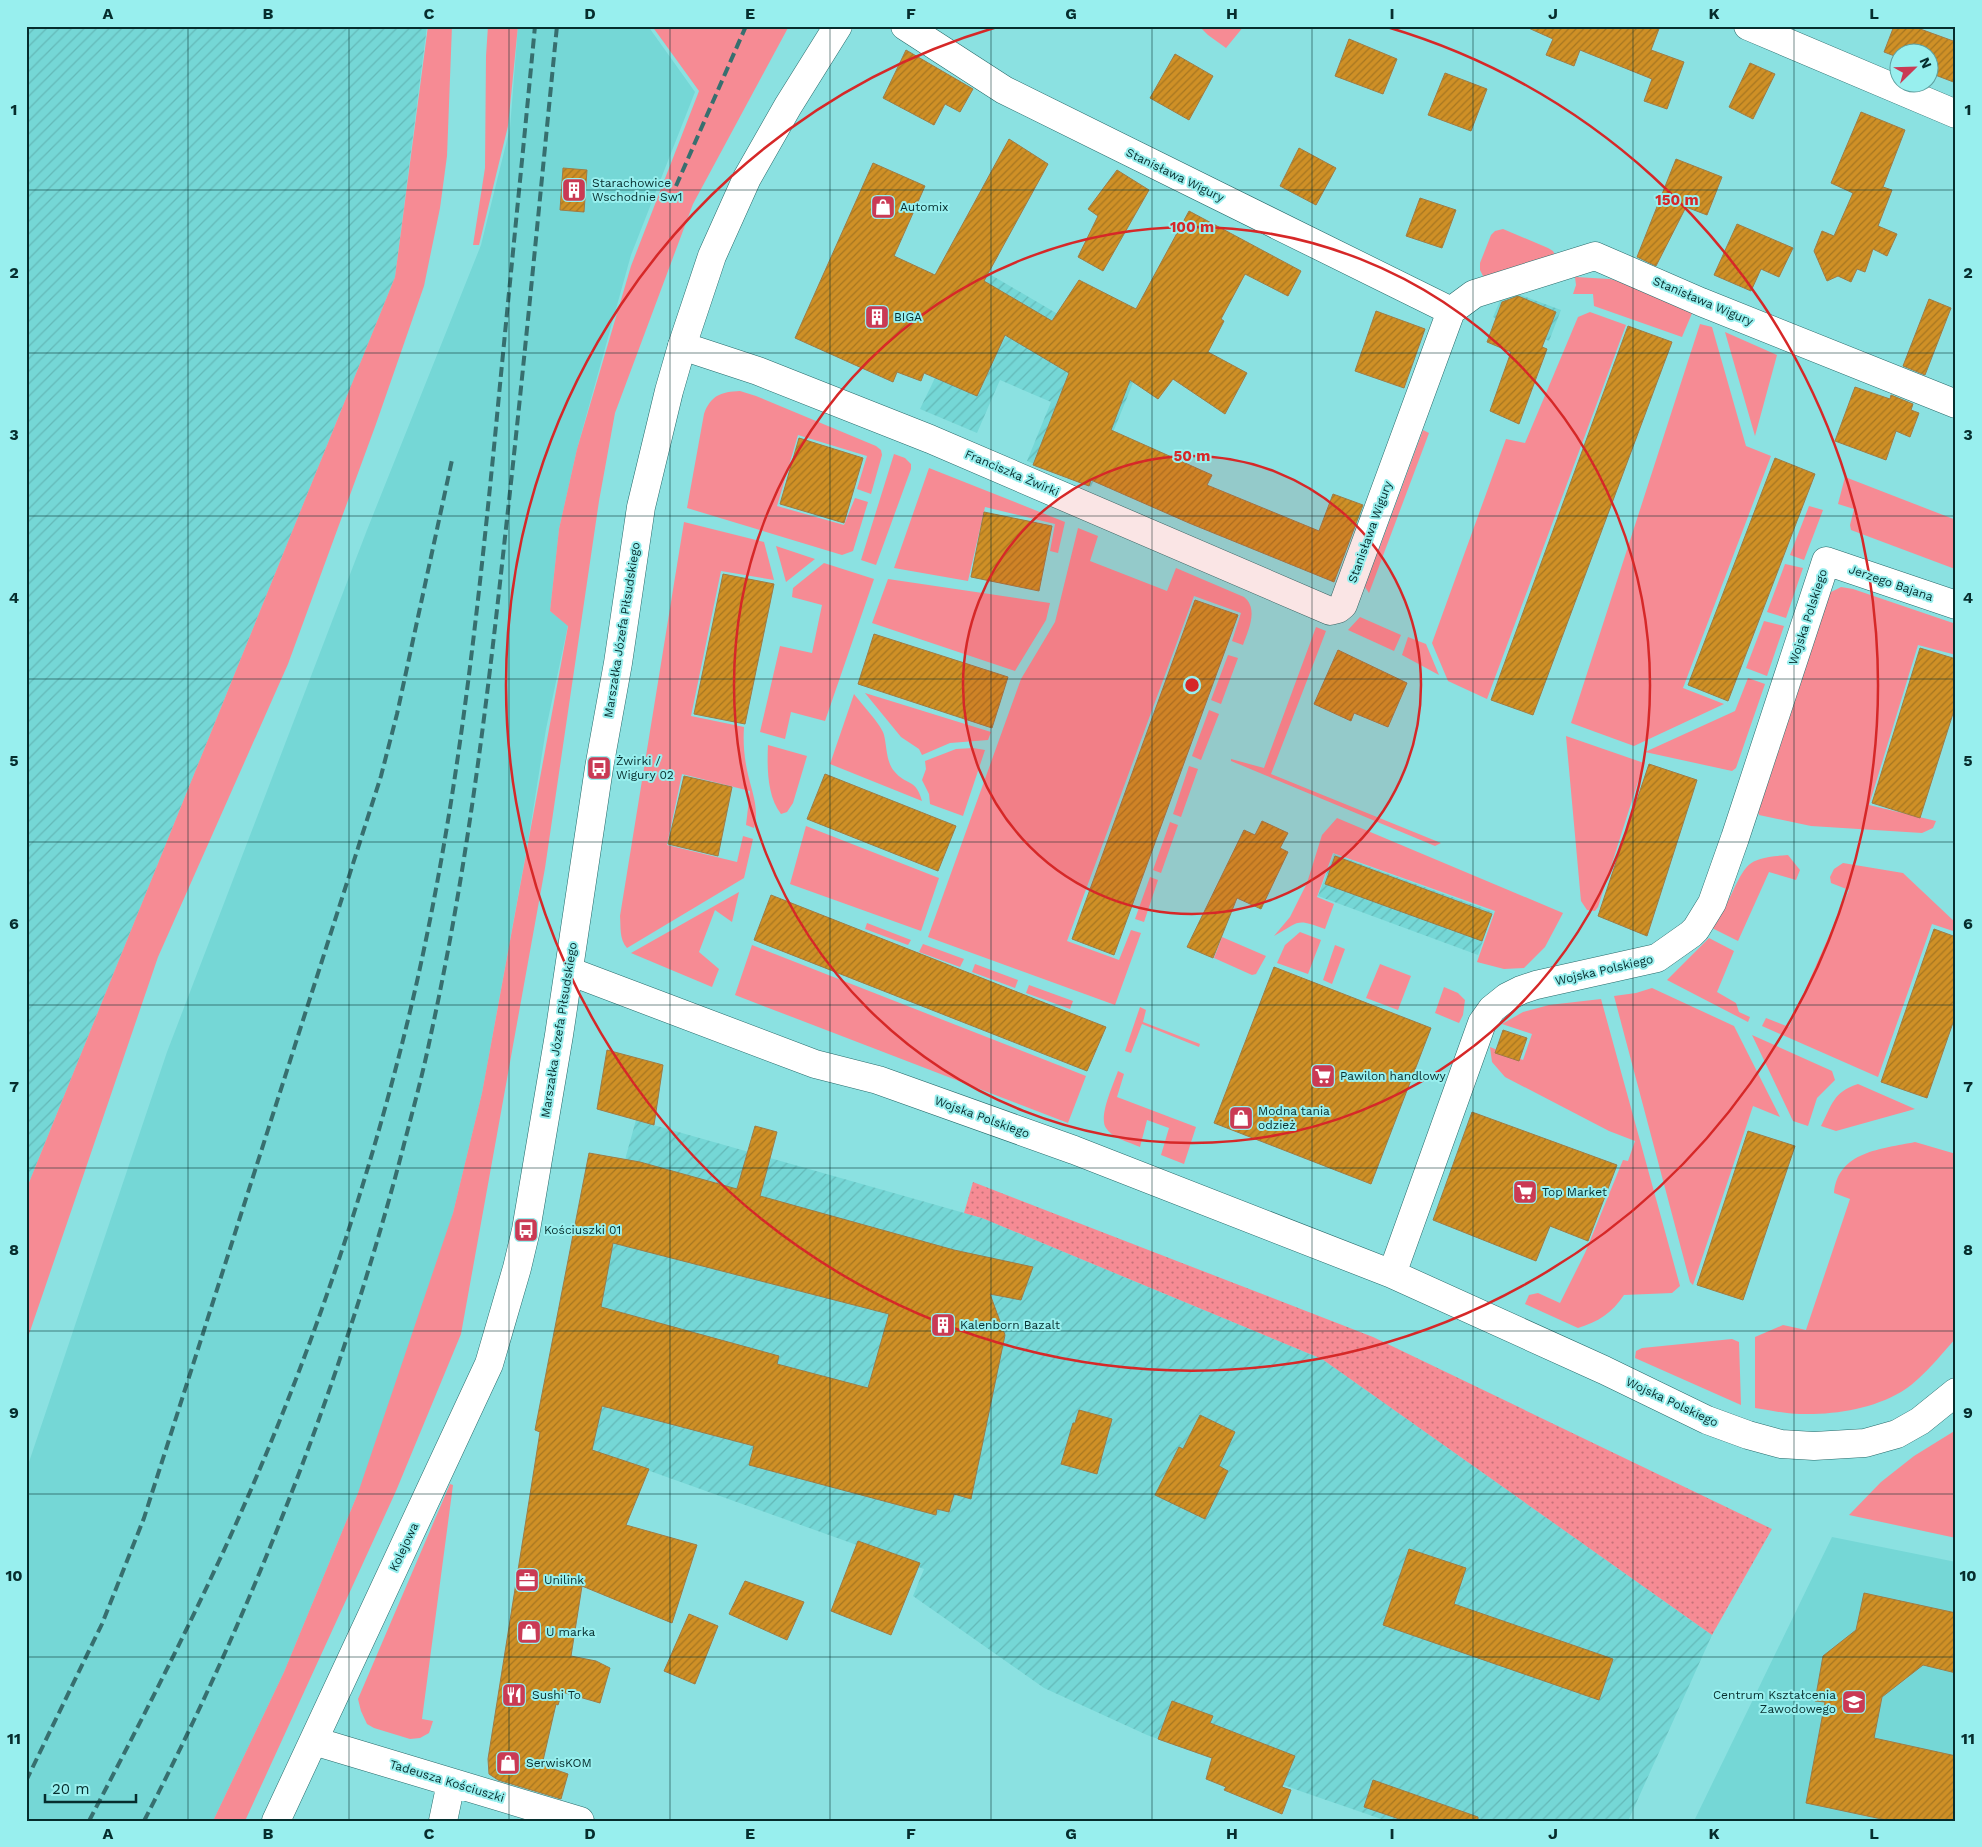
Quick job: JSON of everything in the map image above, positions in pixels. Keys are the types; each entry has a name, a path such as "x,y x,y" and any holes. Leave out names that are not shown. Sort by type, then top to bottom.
{"street":[{"name":"Stanisława Wigury","path":"905,26 1004,90 1451,311"},
{"path":"1748,26 1956,114"},
{"name":"Marszałka Józefa Piłsudskiego","path":"517,1268 526,1230 569,971 641,507 682,346 712,256 747,178 788,106 837,27"},
{"name":"Stanisława Wigury","path":"1338,609 1343,605 1451,311 1474,294 1596,256 1710,306 1956,404"},
{"name":"Franciszka Żwirki","path":"682,346 758,371 921,435 1078,501 1283,592 1330,611 1338,609"},
{"name":"Wojska Polskiego","path":"1392,1274 1482,1023 1492,1009 1507,997 1536,984 1657,958 1691,934 1712,903 1826,561"},
{"name":"Jerzego Bajana","path":"1826,561 1956,605"},
{"name":"Wojska Polskiego","path":"569,971 815,1064 878,1080 1074,1150 1392,1274 1604,1370 1706,1420 1748,1435 1781,1444 1839,1446 1865,1443 1889,1436 1920,1421 1956,1392"},
{"name":"Kolejowa","path":"276,1821 489,1364 517,1268"},
{"name":"Tadeusza Kościuszki","path":"314,1740 580,1821"},
{"path":"443,1821 452,1783"}],"shaded area":[{"path":"26,26 427,26 395,277 26,1190"},
{"path":"428,26 452,26 447,156 440,208 424,286 376,424 288,664 158,957 26,1343 26,1190 395,277"},
{"path":"488,26 518,26 508,126 479,245 473,245 485,168"},
{"path":"518,26 648,26 695,92 631,255 577,449 559,529 550,611 568,625 546,729 529,836 482,1093 453,1213 411,1358 358,1493 284,1672 213,1821 26,1821 26,1471 167,1052 367,530 481,245 510,128"},
{"path":"652,26 789,26 693,204 615,413 599,501 545,868 461,1334 396,1491 245,1821 213,1821 284,1672 358,1493 453,1213 482,1093 568,626 550,611 559,529 577,449 631,266 699,91"},
{"path":"1199,26 1244,26 1226,48"},
{"path":"1503,229 1548,248 1555,255 1488,277 1483,276 1480,270 1480,263 1491,235 1495,231"},
{"path":"986,272 1141,363 1091,487 1027,461 1051,402 1000,380 977,433 920,409"},
{"path":"1575,277 1610,279 1629,284 1693,311 1682,337 1594,306 1593,294 1573,294 1576,285"},
{"path":"1505,289 1561,310 1549,341 1493,317"},
{"path":"1590,312 1626,325 1487,699 1448,681 1432,643 1506,439 1525,443 1578,317"},
{"path":"1700,324 1712,327 1746,446 1771,456 1683,688 1724,704 1634,746 1571,723"},
{"path":"1725,332 1777,355 1755,436"},
{"path":"740,391 876,446 881,450 882,455 871,494 857,489 867,456 798,435 777,506 844,525 855,498 868,502 853,551 842,555 687,508 704,414 713,399 727,392"},
{"path":"1423,430 1429,433 1369,593 1365,587"},
{"path":"894,454 905,458 911,464 911,469 876,565 861,560"},
{"path":"929,468 1065,522 1058,553 1050,551 1055,524 985,507 968,581 894,568"},
{"path":"1845,477 1956,520 1955,569 1851,530 1850,525 1854,509 1838,504"},
{"path":"1809,506 1823,510 1804,560 1790,555"},
{"path":"684,522 764,542 774,580 721,571 691,716 744,727 745,759 754,799 756,821 754,828 746,825 750,791 682,774 667,845 737,862 743,836 753,839 744,878 627,948 622,937 620,916"},
{"path":"1078,528 1098,536 1090,561 1167,591 1176,568 1244,597 1251,608 1252,614 1243,645 1232,641 1241,613 1194,596 1067,941 1119,960 1131,930 1141,933 1115,1005 928,937 1021,679 1055,622"},
{"path":"776,546 815,559 786,582"},
{"path":"824,563 874,579 825,721 791,712 785,739 760,732 780,646 812,653 822,605 792,597 793,588"},
{"path":"1785,564 1803,568 1786,618 1767,612"},
{"path":"888,579 1050,603 1046,620 1015,671 872,623"},
{"path":"1841,587 1853,589 1956,624 1956,655 1918,645 1869,805 1936,821 1933,828 1922,833 1811,826 1759,815 1757,809 1827,594"},
{"path":"1360,617 1401,635 1394,651 1348,630"},
{"path":"1764,621 1784,626 1767,676 1746,668"},
{"path":"1316,627 1326,631 1271,774 1441,843 1435,846 1231,761 1231,759 1264,768"},
{"path":"1408,637 1426,644 1439,675 1402,655"},
{"path":"1228,655 1238,658 1221,704 1211,700"},
{"path":"1748,678 1765,684 1736,768 1732,771 1645,752 1735,711"},
{"path":"865,693 991,732 988,740 950,743 922,755 919,749 901,737"},
{"path":"854,694 883,731 891,767 898,776 914,785 922,801 830,764"},
{"path":"1209,710 1219,714 1201,760 1192,756"},
{"path":"1566,736 1644,763 1598,907 1595,911 1587,910 1581,901"},
{"path":"768,745 807,756 793,803 787,812 781,814 776,807 770,790"},
{"path":"973,748 985,750 963,816 930,804 929,794 922,780 926,769 925,761 956,749"},
{"path":"1189,766 1198,769 1181,817 1173,814"},
{"path":"1337,818 1563,913 1545,947 1524,968 1504,969 1477,962 1495,911 1333,853 1317,897 1334,904 1325,929 1303,922 1294,924 1274,936 1290,917 1307,883 1322,835"},
{"path":"1170,822 1178,825 1161,873 1153,870"},
{"path":"806,826 939,878 921,931 790,884"},
{"path":"1334,854 1493,912 1478,955 1318,896"},
{"path":"1788,855 1800,870 1796,880 1769,872 1738,941 1712,928 1740,876 1750,864 1764,858"},
{"path":"1843,863 1903,873 1956,923 1956,932 1932,924 1878,1077 1762,1026 1766,1018 1789,1027 1849,890 1831,883 1830,877 1834,869"},
{"path":"1150,877 1158,880 1144,922 1135,919"},
{"path":"739,892 732,922 715,910 699,952 719,969 712,987 631,953"},
{"path":"867,923 911,940 908,945 865,929"},
{"path":"1300,932 1321,940 1308,974 1277,963 1285,945"},
{"path":"1222,937 1266,956 1256,974 1252,975 1214,958"},
{"path":"1709,938 1734,951 1717,992 1736,1003 1739,1012 1750,1017 1748,1022 1667,980"},
{"path":"923,944 964,959 960,967 919,952"},
{"path":"752,945 1086,1076 1068,1123 735,995"},
{"path":"1335,945 1345,949 1332,984 1323,980"},
{"path":"975,964 1018,980 1015,988 972,972"},
{"path":"1380,964 1411,976 1398,1010 1366,998"},
{"path":"1029,985 1073,1001 1070,1009 1026,993"},
{"path":"1444,987 1458,993 1465,1000 1463,1015 1459,1023 1435,1013"},
{"path":"1652,988 1734,1026 1780,1117 1753,1106 1693,1285 1690,1282 1614,996 1636,993"},
{"path":"1601,999 1680,1286 1672,1293 1624,1295 1615,1307 1604,1316 1578,1328 1525,1304 1529,1295 1538,1293 1560,1303 1585,1253 1623,1160 1628,1161 1635,1141 1609,1131 1505,1077 1492,1062 1490,1047 1523,1060 1532,1034 1502,1024 1523,1012 1549,1005"},
{"path":"1140,1007 1146,1010 1143,1022 1200,1044 1199,1047 1142,1024 1131,1053 1125,1051"},
{"path":"1752,1035 1832,1071 1835,1080 1817,1098 1808,1126 1793,1121"},
{"path":"1118,1071 1124,1074 1117,1097 1196,1127 1184,1164 1161,1155 1169,1128 1147,1120 1140,1147 1116,1137 1106,1128 1104,1123 1105,1108"},
{"path":"1858,1084 1915,1109 1836,1131 1821,1126 1838,1095"},
{"path":"636,1120 982,1218 1322,1359 1712,1635 1628,1821 1387,1821 1300,1791 1147,1735 1044,1688 913,1596 924,1569 591,1450 595,1310 626,1156"},
{"path":"1915,1142 1956,1154 1956,1338 1916,1381 1901,1392 1878,1403 1852,1410 1813,1414 1755,1408 1755,1337 1783,1325 1806,1330 1850,1199 1834,1193 1837,1179 1844,1168 1864,1154"},
{"path":"973,1182 1373,1337 1772,1529 1712,1635 1322,1359 982,1218 964,1213"},
{"path":"1732,1339 1739,1342 1741,1405 1635,1358 1636,1351 1642,1348"},
{"path":"1956,1430 1956,1538 1849,1515 1881,1482 1914,1456"},
{"path":"450,1484 453,1485 422,1719 433,1721 429,1733 420,1738 410,1739 367,1724 358,1699"},
{"name":"Centrum Kształcenia Zawodowego","path":"1832,1537 1956,1562 1956,1821 1694,1821"}],"building":[{"path":"1524,26 1660,26 1651,50 1684,62 1667,109 1644,101 1652,79 1580,50 1574,66 1546,55 1553,39"},
{"path":"1894,26 1912,26 1956,42 1956,83 1940,77 1940,42 1890,42 1890,54 1884,52"},
{"path":"1349,39 1397,59 1383,94 1335,76"},
{"path":"906,50 973,89 960,112 945,104 934,125 883,98"},
{"path":"1175,54 1213,76 1189,120 1150,98"},
{"path":"1750,63 1775,74 1753,119 1729,107"},
{"path":"1445,73 1487,89 1471,131 1428,115"},
{"path":"1861,112 1905,130 1883,187 1892,190 1878,226 1897,234 1887,256 1873,249 1865,272 1857,269 1851,282 1838,276 1827,281 1814,251 1822,231 1834,236 1853,193 1831,183"},
{"path":"1009,139 1048,164 984,281 1052,321 1079,280 1136,309 1189,211 1301,271 1288,296 1245,274 1221,319 1224,321 1208,352 1247,373 1225,414 1173,379 1158,399 1130,380 1111,430 1212,475 1207,485 1319,531 1333,494 1363,505 1334,582 1189,523 1091,480 1089,486 1033,465 1069,373 1005,335 977,396 924,373 921,381 897,372 893,382 795,338 873,163 925,186 894,256 935,275"},
{"path":"1299,148 1336,168 1316,205 1280,186"},
{"path":"1676,159 1722,177 1707,215 1686,207 1656,266 1637,257"},
{"name":"Starachowice Wschodnie Sw1","path":"563,168 587,170 584,212 560,210"},
{"path":"1117,170 1149,190 1103,271 1078,257 1098,216 1088,209"},
{"path":"1420,198 1456,210 1442,248 1406,236"},
{"path":"1737,224 1793,248 1779,277 1761,269 1751,291 1714,275"},
{"path":"1518,296 1556,312 1542,347 1547,349 1519,424 1490,411 1511,352 1487,342 1502,302"},
{"path":"1929,299 1951,308 1925,375 1903,366"},
{"path":"1376,311 1425,329 1404,388 1355,371"},
{"path":"1628,326 1672,342 1533,715 1491,700"},
{"path":"1855,387 1890,399 1891,395 1913,404 1911,410 1919,413 1910,437 1896,431 1886,460 1835,441"},
{"path":"799,438 863,458 844,523 780,504"},
{"path":"1775,458 1815,474 1728,701 1688,685"},
{"path":"984,512 1052,526 1039,591 971,577"},
{"path":"723,574 774,584 745,724 694,714"},
{"path":"1195,600 1238,615 1114,955 1072,939"},
{"path":"874,634 1008,677 992,728 858,684"},
{"path":"1920,648 1956,659 1956,704 1920,818 1872,803"},
{"path":"1338,650 1407,683 1388,727 1354,713 1351,721 1314,704"},
{"path":"1649,764 1697,780 1647,936 1598,916"},
{"path":"825,774 956,826 938,871 807,819"},
{"path":"684,776 732,787 718,856 668,844"},
{"path":"1262,821 1288,833 1280,848 1288,852 1261,909 1237,898 1213,958 1187,947 1244,830 1255,835"},
{"path":"1335,856 1492,914 1482,941 1325,884"},
{"path":"771,895 1106,1027 1087,1071 754,940"},
{"path":"1934,929 1956,937 1956,1014 1927,1098 1881,1082"},
{"name":"Pawilon handlowy","path":"1274,967 1431,1028 1371,1184 1214,1123"},
{"path":"1503,1030 1527,1038 1519,1061 1495,1053"},
{"path":"607,1050 663,1065 654,1125 597,1109"},
{"name":"Top Market","path":"1472,1112 1617,1165 1588,1241 1550,1226 1536,1261 1433,1220"},
{"path":"755,1126 777,1132 760,1196 954,1250 1033,1267 1021,1300 990,1294 1005,1335 971,1499 954,1494 949,1512 937,1509 936,1515 749,1465 754,1446 602,1406 592,1450 649,1469 626,1525 697,1545 672,1623 582,1586 571,1656 596,1661 610,1668 600,1703 562,1692 558,1705 556,1704 542,1765 568,1774 561,1799 498,1780 489,1774 488,1759 540,1432 535,1430 589,1153 640,1162 737,1189","holes":["613,1243 889,1314 868,1388 777,1364 779,1356 601,1307"]},
{"path":"1748,1131 1795,1146 1743,1300 1697,1285"},
{"path":"1079,1410 1112,1419 1097,1474 1061,1464 1073,1423 1075,1423"},
{"path":"1200,1415 1235,1432 1219,1466 1228,1471 1205,1519 1155,1495 1179,1447 1183,1449"},
{"path":"858,1541 920,1563 891,1635 831,1611"},
{"path":"1409,1549 1466,1568 1454,1604 1613,1659 1599,1700 1383,1625"},
{"path":"745,1581 804,1602 787,1640 729,1614"},
{"path":"1864,1593 1956,1613 1956,1673 1923,1665 1882,1697 1874,1738 1956,1756 1956,1821 1891,1821 1806,1803 1825,1702 1815,1701 1823,1656 1856,1630"},
{"path":"689,1614 718,1626 695,1684 664,1671"},
{"path":"1172,1701 1213,1716 1210,1723 1295,1756 1282,1787 1291,1790 1282,1814 1224,1790 1226,1787 1206,1779 1212,1758 1158,1739"},
{"path":"1373,1780 1478,1817 1478,1821 1405,1821 1364,1807"}],"railway":[{"path":"89,1821 156,1692 219,1561 300,1370 346,1239 403,1040 436,891 449,815 470,664 487,513 535,26"},
{"path":"144,1821 184,1741 258,1577 323,1409 378,1238 424,1064 444,972 475,787 519,409 557,26"},
{"path":"676,186 746,26"},
{"path":"26,1781 102,1624 144,1518 381,776 397,714 452,460"}],"place":[{"name":"Starachowice Wschodnie Sw1","path":"574,190"},
{"name":"Automix","path":"883,207"},
{"name":"BIGA","path":"877,317"},
{"name":"Żwirki / Wigury 02","path":"599,768"},
{"name":"Pawilon handlowy","path":"1323,1076"},
{"name":"Modna tania odzież","path":"1241,1118"},
{"name":"Top Market","path":"1525,1192"},
{"name":"Kościuszki 01","path":"526,1230"},
{"name":"Kalenborn Bazalt","path":"943,1325"},
{"name":"Unilink","path":"527,1580"},
{"name":"U marka","path":"529,1632"},
{"name":"Sushi To","path":"514,1695"},
{"name":"Centrum Kształcenia Zawodowego","path":"1854,1702"},
{"name":"SerwisKOM","path":"508,1763"}]}
